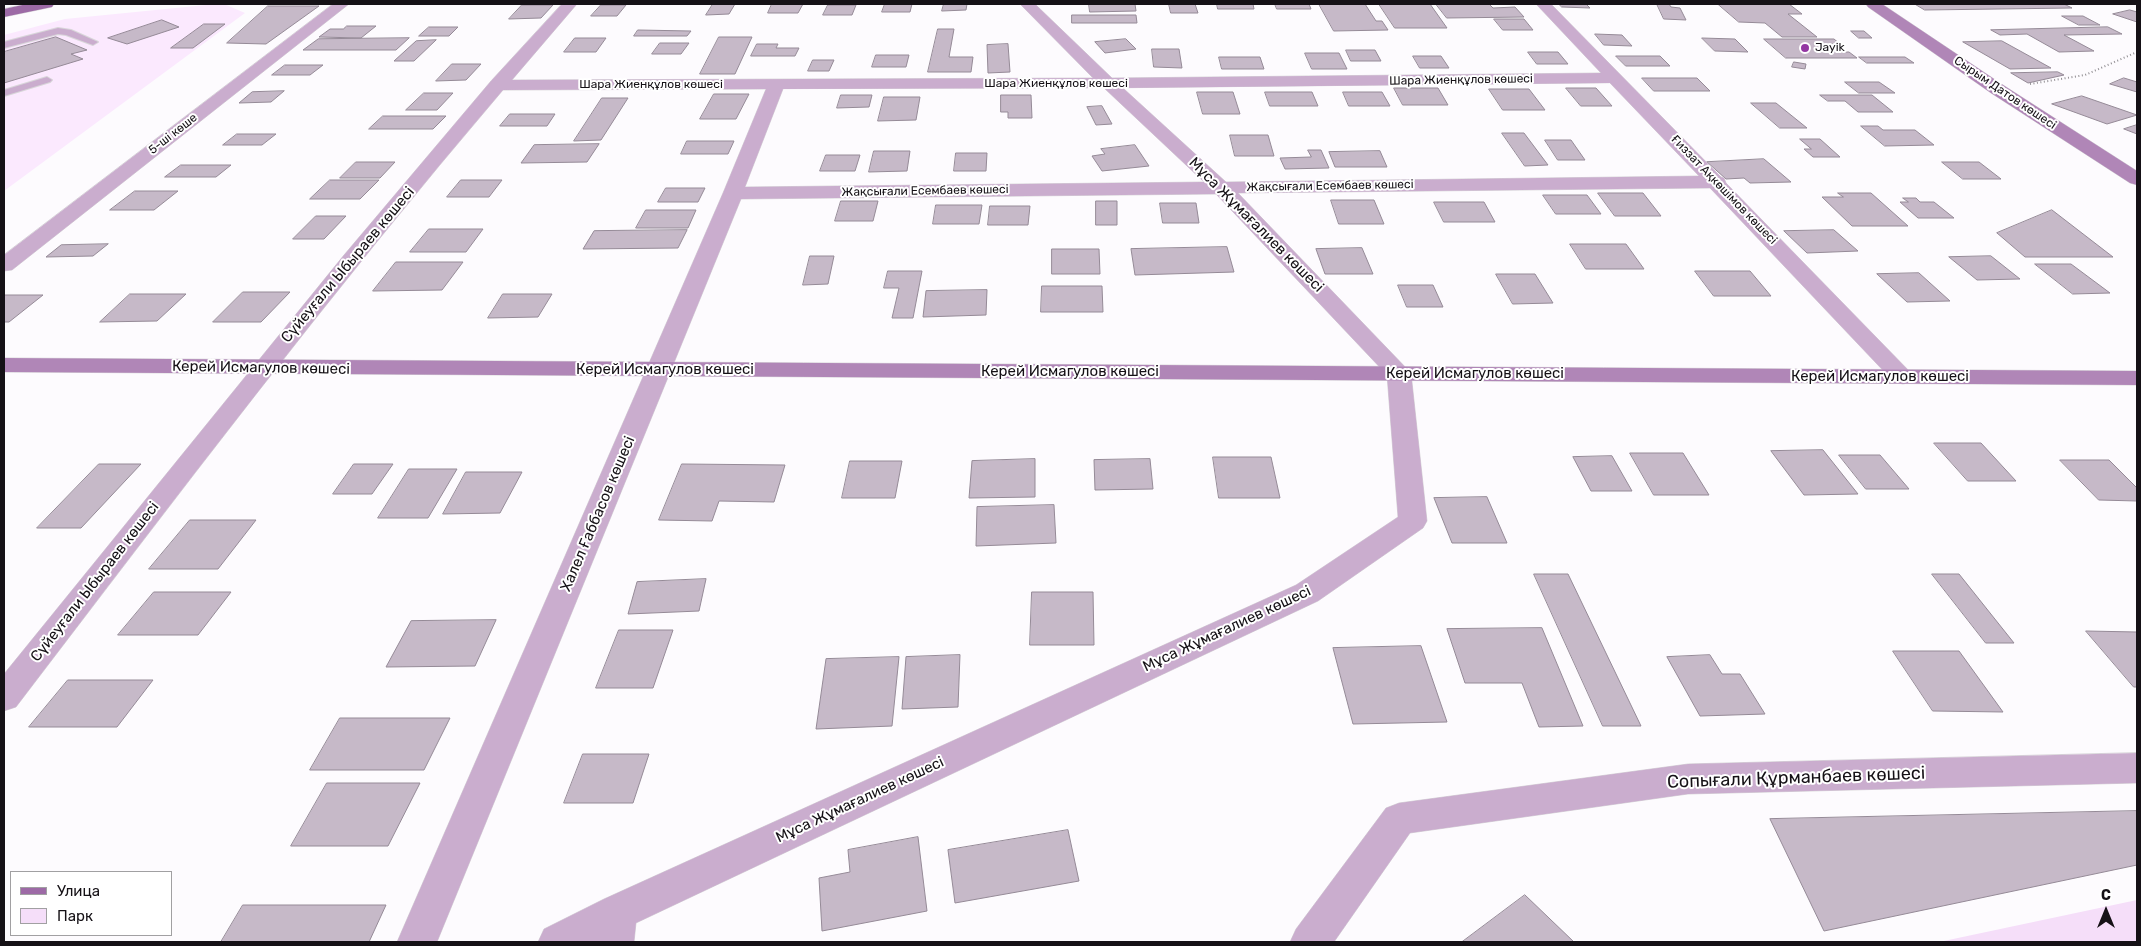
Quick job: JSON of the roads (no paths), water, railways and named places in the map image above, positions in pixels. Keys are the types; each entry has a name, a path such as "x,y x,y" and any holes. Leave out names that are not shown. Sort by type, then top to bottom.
{"main road":[{"path":"4,6 13,4"},
{"path":"4,13 35,4"},
{"path":"4,13 47,4"}],"street":[{"name":"5-шi көше","path":"4,265 342,4"},
{"name":"Сүйеуғали Ыбыраев көшесi","path":"4,698 263,368 497,85 570,4"},
{"name":"Мұса Жұмағалиев көшесі","path":"558,942 616,927 1307,593 1413,520 1399,373 1222,188 1108,84 1026,4"},
{"name":"Ғиззат Ақкөшімов көшесi","path":"1544,4 1903,377"},
{"path":"1861,4 1876,14 1903,23"},
{"name":"Сырым Датов көшесі","path":"1873,4 1997,90 2137,178"},
{"name":"Шара Жиенқұлов көшесі","path":"497,85 1108,84 1616,78"},
{"name":"Халел Ғаббасов көшесі","path":"417,942 659,370 776,85"},
{"name":"Жақсығали Есембаев көшесi","path":"733,193 1717,182"},
{"name":"Керей Исмагулов көшесі","path":"4,365 2137,378"},
{"name":"Сопығали Құрманбаев көшесі","path":"1310,942 1399,819 1688,779 2137,768"}],"lane":[{"path":"4,45 58,31 68,32 93,42"},
{"path":"4,93 47,80"}],"place":[{"name":"Jayik","path":"1805,48"}]}
